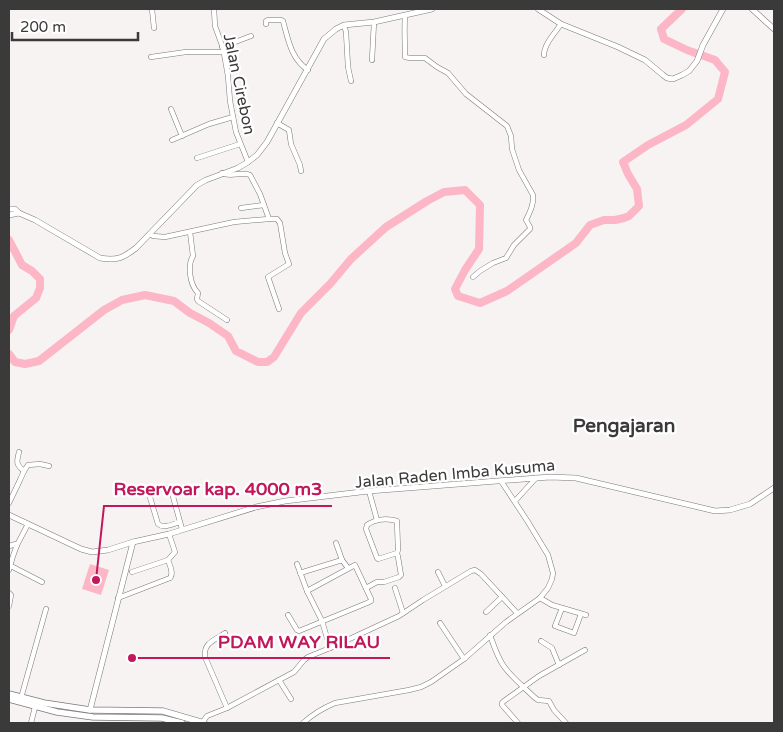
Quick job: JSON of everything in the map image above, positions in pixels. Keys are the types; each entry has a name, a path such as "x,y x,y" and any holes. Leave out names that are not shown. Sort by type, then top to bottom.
{"main road":[{"path":"9,694 57,712 109,718 162,718 180,723"},
{"path":"9,700 35,707 109,711 163,711 203,723"},
{"path":"109,711 109,718"}],"street":[{"path":"152,9 154,28"},
{"name":"Jalan Cirebon","path":"214,9 215,26 223,49 228,76 233,117 240,144 248,162"},
{"path":"9,209 15,209 100,258 119,259 127,255 150,234 197,185 222,173 238,168 257,155 267,142 324,39 336,29 432,9"},
{"path":"538,9 561,24 645,60 667,78 673,79 689,71 697,62 703,45 723,9"},
{"path":"752,9 774,29"},
{"path":"405,16 405,57 425,58 448,73 466,94 507,126 512,136 512,149 519,170 533,195 534,199 526,220 530,229 514,245 506,258 493,263 473,277"},
{"path":"266,24 268,20 282,21 292,52 304,68 308,70"},
{"path":"372,60 374,22"},
{"path":"544,55 547,45 561,24"},
{"path":"344,26 351,82"},
{"path":"151,57 223,49 251,36"},
{"path":"170,109 182,136"},
{"path":"172,140 209,124 233,117"},
{"path":"277,123 289,130 301,172"},
{"path":"197,158 240,144"},
{"path":"222,173 231,176 250,175 260,194 269,219"},
{"path":"241,208 264,205"},
{"path":"9,215 19,213"},
{"path":"150,234 165,237 234,222 277,219 280,223 285,253 289,262 288,265 268,277 279,309"},
{"path":"190,232 193,256 190,260 190,265 193,286 198,293 198,302 227,320"},
{"path":"20,452 17,464 24,470"},
{"path":"9,503 28,465 49,466"},
{"name":"Jalan Raden Imba Kusuma","path":"9,516 81,549 99,552 169,534 256,507 285,501 369,491 566,477 715,511 730,510 750,504 774,488"},
{"path":"515,501 536,478"},
{"path":"303,723 318,711 335,703 421,687 431,682 464,659 517,613 540,598 552,579 552,566 542,545 501,481"},
{"path":"180,522 164,526 158,524 149,498 149,494 152,491 169,488 172,493 182,529"},
{"path":"369,491 377,520"},
{"path":"366,588 377,582 384,582 401,575 396,552 398,550 397,521 391,519 377,520 367,525 366,529 376,558 382,558 396,552"},
{"path":"28,524 11,555 10,568 42,582"},
{"path":"132,572 168,560 175,552 169,534"},
{"path":"90,710 133,542"},
{"path":"336,543 342,560 348,568"},
{"path":"9,546 17,545"},
{"path":"115,548 124,550 129,555"},
{"path":"118,598 170,578 172,574 168,560"},
{"path":"300,573 342,560"},
{"path":"297,564 307,591 322,621 330,648"},
{"path":"288,615 297,630 300,631 369,602 371,599 355,565 307,591"},
{"path":"203,723 207,716 227,708 294,672 304,660 386,623 445,586 475,570 517,613"},
{"path":"438,572 445,586"},
{"path":"395,588 403,613"},
{"path":"9,593 11,598 9,606"},
{"path":"486,612 502,597"},
{"path":"540,598 552,605 562,608 584,615 574,633 555,626 562,608"},
{"path":"20,698 46,610"},
{"path":"440,623 464,659"},
{"path":"225,633 208,645 204,652 227,708"},
{"path":"490,636 496,653 504,666 538,700 549,701 554,710 566,723"},
{"path":"541,641 552,648 559,665"},
{"path":"518,723 502,703 523,687 585,650"},
{"path":"280,680 291,699"},
{"path":"32,723 35,707"}],"shaded area":[{"path":"90,564 109,570 101,595 82,589"}],"waterway":[{"path":"9,354 15,362 25,364 39,361 104,310 122,300 145,295 174,301 228,336 236,351 258,362 267,362 274,357 301,313 330,284 351,259 386,227 444,192 465,190 480,205 479,249 455,289 458,296 480,303 507,291 576,243 590,225 604,220 615,220 629,216 639,206 637,189 623,162 648,145 686,125 718,99 725,72 715,60 664,39 661,29 682,9"},
{"path":"9,240 22,265 40,279 40,288 36,298 14,316 9,330"}],"place":[{"name":"Reservoar kap. 4000 m3","path":"96,580"},
{"name":"PDAM WAY RILAU","path":"132,658"}],"district":[{"name":"Pengajaran","path":"624,425"}]}
